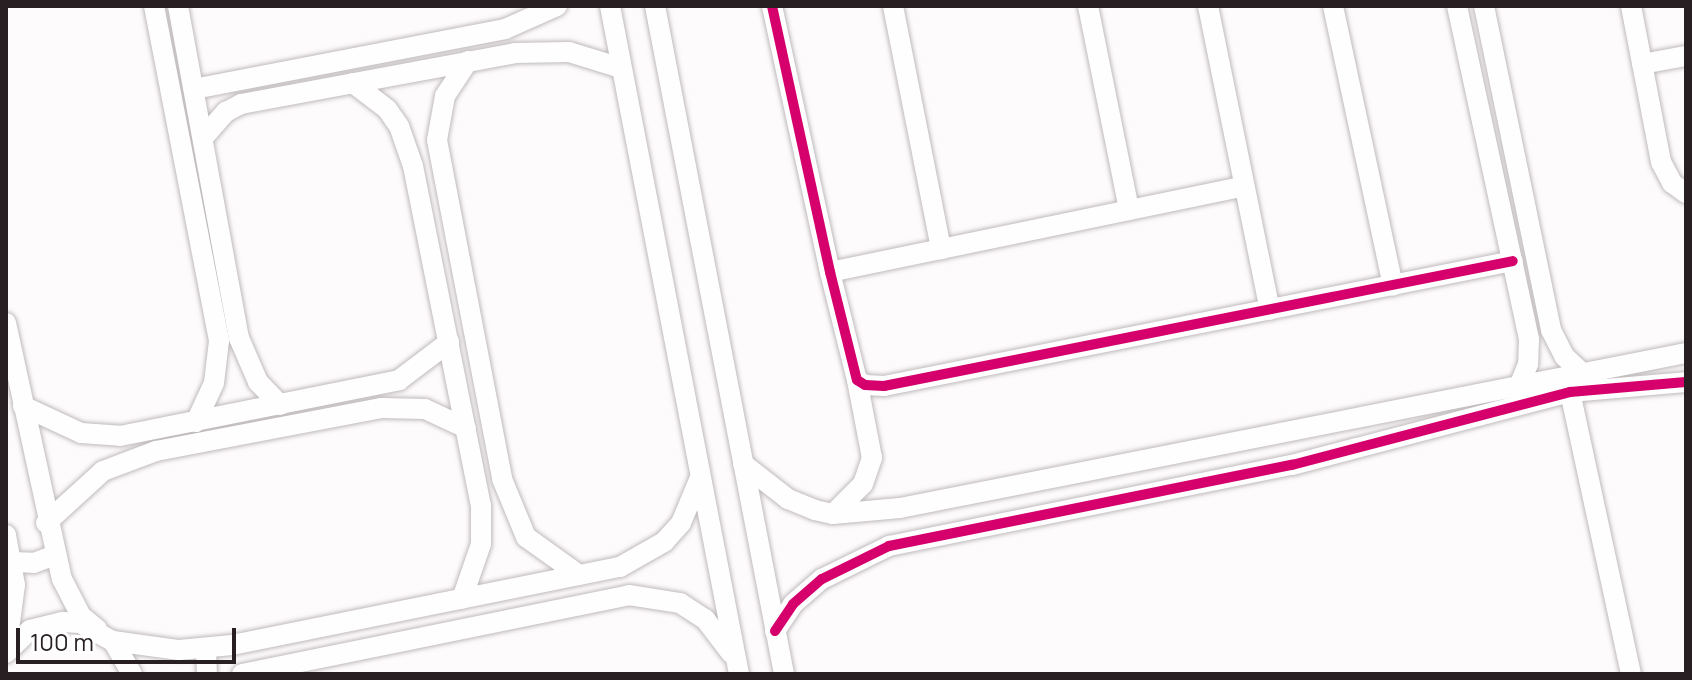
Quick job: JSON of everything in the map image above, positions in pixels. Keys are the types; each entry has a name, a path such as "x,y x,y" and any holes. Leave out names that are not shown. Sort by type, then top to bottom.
{"street":[{"path":"154,6 229,340 258,382 280,405"},
{"path":"178,6 203,138 229,340 196,422"},
{"path":"194,89 482,34 525,23 557,6"},
{"path":"610,6 738,670"},
{"path":"655,6 784,674"},
{"path":"772,6 872,458 863,484 833,514"},
{"path":"893,6 941,249"},
{"path":"1088,6 1129,210"},
{"path":"1208,6 1270,310"},
{"path":"1333,6 1393,286"},
{"path":"1457,6 1529,339 1528,364 1519,386"},
{"path":"1484,6 1553,335 1583,374"},
{"path":"1631,6 1661,162 1672,183 1686,193"},
{"path":"482,34 490,47 445,96 437,140 439,162 507,500 526,537 579,575"},
{"path":"1467,50 1492,44"},
{"path":"203,138 226,112 241,104 477,60 569,52 621,68"},
{"path":"1642,64 1686,56"},
{"path":"353,83 387,109 413,166 481,505 481,544 462,599"},
{"path":"413,166 427,156 439,162"},
{"path":"830,272 1244,186"},
{"path":"857,380 884,386 1513,261"},
{"path":"6,323 46,523 70,599 105,635 132,674"},
{"path":"1529,339 1540,343 1553,335"},
{"path":"23,406 81,433 120,436 378,385 418,371 449,342"},
{"path":"743,464 788,499 833,514 900,508 1686,353"},
{"path":"775,631 793,604 822,579 854,560 908,541 1292,465 1570,392 1686,382"},
{"path":"378,385 389,395 382,408"},
{"path":"1570,392 1631,674"},
{"path":"46,523 83,485 124,460 382,408 425,409 466,428"},
{"path":"1285,432 1292,465"},
{"path":"120,436 118,448 124,460"},
{"path":"6,652 23,635 46,624 80,623 105,635 156,649 206,648 620,567 664,542 681,523 700,476"},
{"path":"481,505 498,507 507,500"},
{"path":"900,508 899,525 908,541"},
{"path":"6,535 15,608 6,652"},
{"path":"11,562 34,563 55,555"},
{"path":"620,567 630,579 629,595"},
{"path":"242,674 629,595 680,603 705,619 738,670"},
{"path":"206,648 207,674"},
{"path":"338,674 350,652"}],"cycle path":[{"path":"772,6 830,272 857,380 865,385 884,386 1513,261"},
{"path":"775,631 793,604 822,579 889,546 1292,465 1570,392 1686,382"}]}
